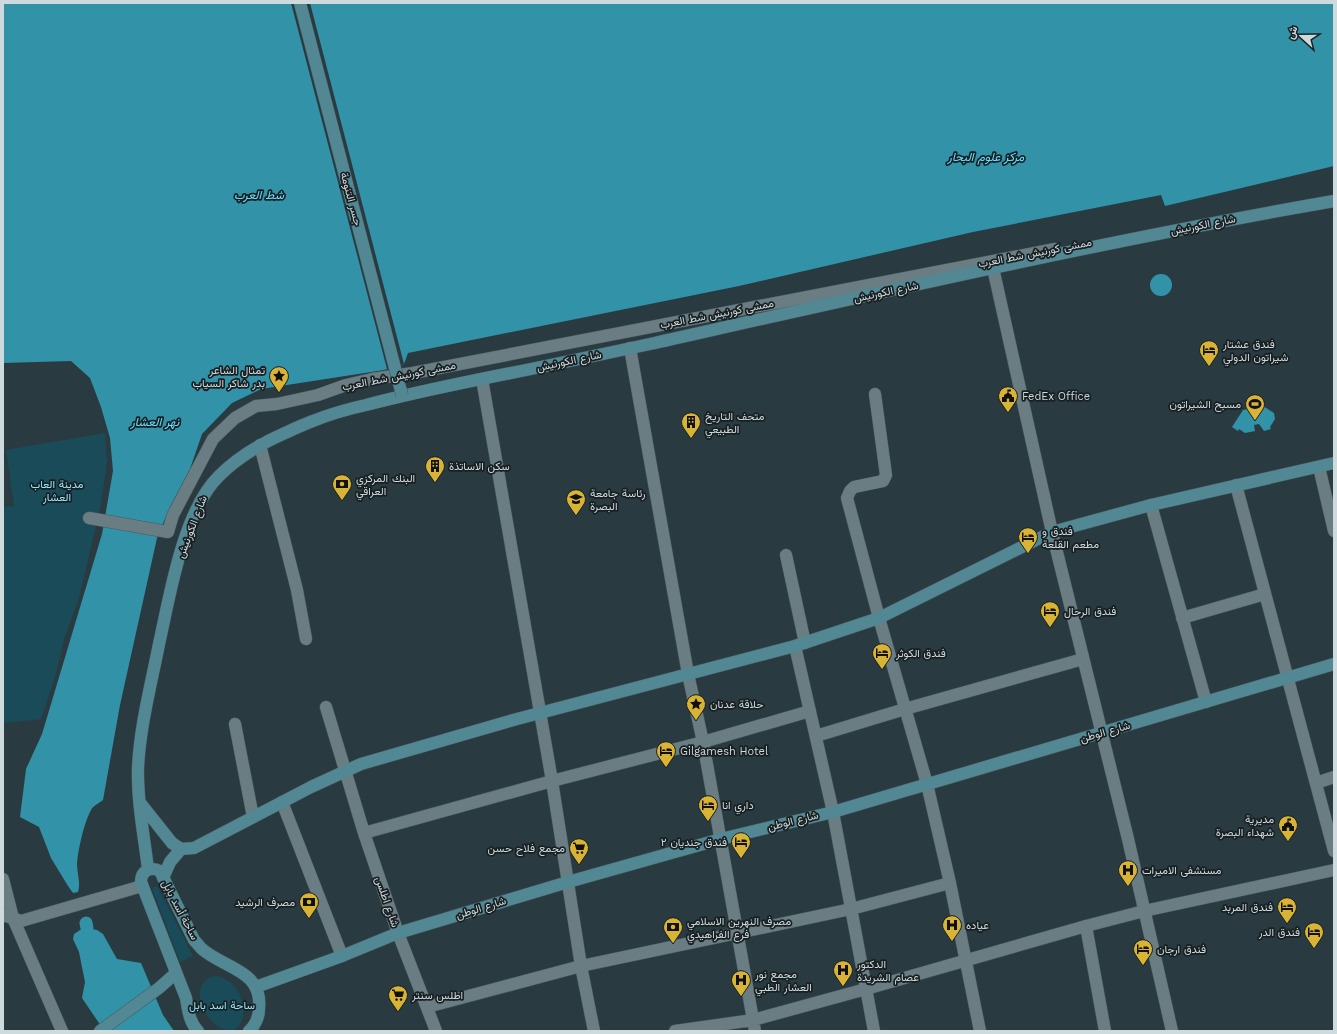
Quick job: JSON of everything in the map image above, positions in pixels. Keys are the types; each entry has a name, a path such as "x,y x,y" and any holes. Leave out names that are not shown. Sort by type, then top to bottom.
{"main road":[{"name":"جسر التنومة","path":"300,3 402,395"},
{"name":"شارع الكورنيش","path":"148,869 138,772 141,738 174,578 182,549 205,493 217,478 230,466 260,445 315,420 402,395 630,348 993,268 1232,219 1334,202"},
{"path":"140,803 172,843 181,849 194,848 345,770 361,764 539,713 800,644 879,618 1052,532 1151,505 1334,463"},
{"name":"شارع الوطن","path":"256,987 342,956 398,933 568,882 721,839 833,812 1334,664"},
{"path":"163,878 170,862 181,849"},
{"name":"ساحة أسد بابل","path":"192,1030 186,998 142,886 141,877 145,871 148,869 156,869 160,871 194,940 202,949 242,972 256,987"},
{"path":"100,1031 159,988 176,973"},
{"path":"249,1031 252,1029 259,1016 260,1001 256,987"}],"street":[{"name":"ممشى كورنيش شط العرب","path":"89,518 168,532 173,515 213,439 235,418 256,406 277,404 318,395 346,385 372,379 413,373 1334,195"},
{"path":"993,268 1052,532 1128,839 1172,1031"},
{"path":"630,348 688,674 703,742 754,1026"},
{"path":"482,379 552,781 581,966 594,1031"},
{"path":"875,394 886,475 883,481 854,487 850,491 847,498 879,618 927,784 950,883 980,1031"},
{"path":"260,445 297,590 306,639"},
{"path":"1319,467 1334,531"},
{"path":"1236,485 1334,851"},
{"path":"1151,505 1206,702"},
{"path":"786,555 810,711 833,812 874,1031"},
{"path":"1182,618 1266,594"},
{"path":"816,736 905,709 1083,659"},
{"name":"شارع اطلس","path":"326,707 364,833 398,933 436,1031"},
{"path":"364,833 552,781 703,742 810,711"},
{"path":"235,724 253,817"},
{"path":"1316,783 1334,778"},
{"path":"282,802 342,956"},
{"path":"675,1031 754,1026 866,989 1086,926 1144,911 1334,870"},
{"path":"3,879 8,917 62,1031"},
{"path":"427,1007 581,966 851,909 950,883"},
{"path":"8,917 21,921 142,886"},
{"path":"1086,926 1105,1031"}],"green space":[{"name":"مدينة العاب العشار","path":"105,433 107,461 101,504 79,598 64,639 55,677 41,719 3,723 3,507 14,506 6,450"},
{"path":"157,886 193,956 180,962 152,888"},
{"name":"ساحة اسد بابل","path":"216,976 225,979 233,985 240,995 243,1009 242,1021 233,1030 223,1029 215,1024 207,1016 202,1006 200,996 201,987 206,980"}],"water":[{"name":"شط العرب","path":"3,3 1334,3 1334,166 1165,206 1161,195 973,232 739,286 408,353 404,364 384,370 261,389 232,403 202,434 190,469 170,507 157,538 120,705 103,800 92,809 88,815 77,864 79,889 78,892 73,893 51,858 39,827 20,817 26,769 42,734 102,534 113,471 110,438 101,407 90,378 71,361 3,363"},
{"path":"1161,274 1169,277 1172,285 1169,293 1161,296 1153,293 1150,285 1153,277"},
{"name":"مسبح الشيراتون","path":"1263,406 1274,413 1275,419 1270,427 1271,429 1264,431 1259,424 1254,425 1255,431 1245,433 1232,427 1243,410"},
{"path":"87,928 97,930 103,934 117,959 141,963 163,1015 174,1031 105,1031 82,998 85,982 79,952 73,939 74,934"}],"pier":[{"path":"291,3 310,3 404,364 387,369"}],"waterway":[{"path":"86,923 87,928"}],"place":[{"name":"فندق عشتار شيراتون الدولي","path":"1209,367"},
{"name":"تمثال الشاعر بدر شاكر السياب","path":"279,393"},
{"name":"FedEx Office","path":"1008,413"},
{"name":"مسبح الشيراتون","path":"1255,421"},
{"name":"متحف التاريخ الطبيعي","path":"691,439"},
{"name":"سكن الاساتذة","path":"435,483"},
{"name":"البنك المركزي العراقي","path":"342,501"},
{"name":"رئاسة جامعة البصرة","path":"576,516"},
{"name":"فندق و مطعم القلعة","path":"1028,554"},
{"name":"فندق الرحال","path":"1050,628"},
{"name":"فندق الكوثر","path":"882,670"},
{"name":"حلاقة عدنان","path":"696,721"},
{"name":"Gilgamesh Hotel","path":"666,768"},
{"name":"داري انا","path":"708,822"},
{"name":"مديرية شهداء البصرة","path":"1288,842"},
{"name":"فندق جنديان ٢","path":"741,859"},
{"name":"مجمع فلاح حسن","path":"579,865"},
{"name":"مستشفى الاميرات","path":"1128,887"},
{"name":"مصرف الرشيد","path":"309,919"},
{"name":"فندق المربد","path":"1287,924"},
{"name":"عياده","path":"952,942"},
{"name":"مصرف النهرين الاسلامي فرع الفراهيدي","path":"673,944"},
{"name":"فندق الدر","path":"1314,949"},
{"name":"فندق ارجان","path":"1143,966"},
{"name":"الدكتور عصام الشريدة","path":"843,987"},
{"name":"مجمع نور العشار الطبي","path":"741,997"},
{"name":"اطلس سنتر","path":"398,1012"}],"water label":[{"name":"مركز علوم البحار","path":"986,157"},
{"name":"نهر العشار","path":"155,422"}]}
